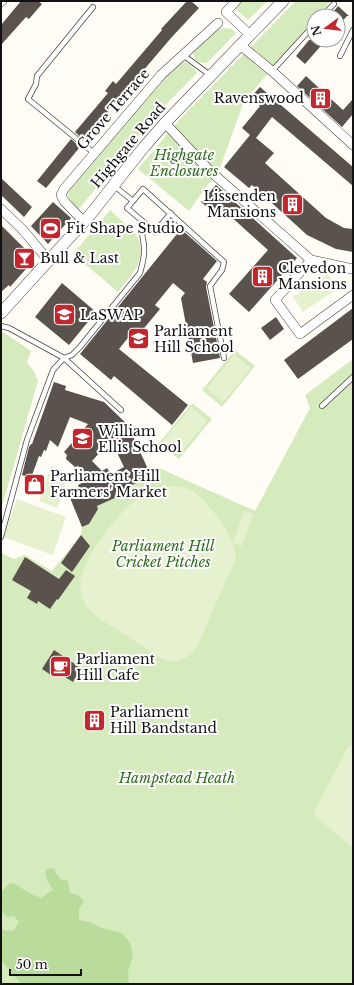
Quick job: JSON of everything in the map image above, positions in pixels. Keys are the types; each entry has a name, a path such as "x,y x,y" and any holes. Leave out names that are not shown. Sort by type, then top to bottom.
{"street":[{"path":"236,1 226,12 250,35"},
{"name":"Highgate Road","path":"1,313 84,222 164,124 283,1"},
{"name":"Grove Terrace","path":"84,222 64,201 61,194 64,189 161,75 218,23"},
{"path":"240,45 272,71 353,145"},
{"path":"164,124 209,170 311,260 353,269"},
{"path":"1,209 22,229 49,261"},
{"path":"311,260 275,300 300,334 353,295"}],"lane":[{"path":"330,8 334,4"},
{"path":"93,7 37,76 36,84 28,100 94,153"},
{"path":"340,56 353,30"},
{"path":"272,71 306,34"},
{"path":"182,55 210,75"},
{"path":"113,185 133,201"},
{"path":"171,213 155,232 128,208 143,189 171,213 224,262 222,270 210,286 224,358"},
{"path":"1,537 27,440 54,370 64,358 72,355 80,347 140,274 144,248 141,234 146,224"},
{"path":"1,326 10,328 64,358 121,410"},
{"path":"322,406 353,377"}],"green space":[{"path":"241,1 267,1 248,20 235,7"},
{"name":"Highgate Enclosures","path":"296,1 331,1 325,8 306,8 306,29 244,101 220,168 189,211 138,169 181,118"},
{"path":"225,28 232,29 236,33 208,62 199,62 195,58 193,52 194,49 214,30"},
{"path":"182,61 191,65 197,73 153,118 80,208 77,208 69,197 68,188 166,77"},
{"path":"110,210 135,233 141,250 138,265 118,292 73,254"},
{"path":"328,274 337,289 303,312 293,297"},
{"path":"3,332 31,351 27,363 34,371 38,381 1,510 1,335"},
{"path":"235,350 255,366 222,407 202,390"},
{"path":"234,355 251,368 223,402 207,388"},
{"name":"Hampstead Heath","path":"353,359 353,984 1,984 1,553 14,559 25,555 52,571 81,535 82,527 89,524 98,509 97,506 117,497 115,493 153,475 157,467 255,511 310,408 305,395"},
{"path":"192,403 212,419 179,459 159,443"},
{"path":"191,407 207,421 180,454 163,441"},
{"path":"51,466 69,473 57,508 39,501"},
{"name":"Parliament Hill Cricket Pitches","path":"175,486 187,488 193,491 207,504 222,523 233,544 236,554 235,561 200,641 188,656 180,660 171,661 159,657 95,615 85,604 80,585 84,568 90,556 107,531 127,508 149,491"},
{"path":"17,499 66,517 53,555 3,537"},
{"path":"244,511 253,514 242,546 233,543"},
{"path":"353,745 353,848 313,814 348,747"},
{"path":"53,868 60,879 68,881 70,893 78,895 84,901 79,909 79,920 90,922 101,928 122,933 130,943 133,956 128,971 129,984 21,984 1,960 1,929 8,931 14,930 19,922 14,916 7,917 3,912 1,906 1,892 9,884 14,883 29,893 41,898 53,890 45,873 47,869"}],"building":[{"path":"21,1 38,1 42,4 29,19 26,17 1,45 1,25"},
{"path":"187,1 191,1 199,8 171,38 84,140 75,132 108,93 105,91 113,81 116,84 162,30 161,29"},
{"path":"306,44 306,48 319,48 305,64 296,56"},
{"name":"Ravenswood","path":"306,76 343,110 353,99 353,114 342,127 297,86"},
{"path":"260,87 353,167 353,186 272,117 256,138 274,153 265,163 326,218 344,228 353,229 353,252 336,249 307,235 252,185 249,188 224,167 250,135 242,128 260,106 250,98"},
{"path":"71,139 80,147 46,188 37,181"},
{"path":"1,178 32,207 24,217 1,195"},
{"name":"Clevedon Mansions","path":"216,185 297,258 249,312 229,294 268,250 218,205 212,211 201,202"},
{"path":"53,202 71,218 48,244 31,226"},
{"path":"1,225 34,257 34,260 10,287 9,285 1,292"},
{"path":"181,229 217,261 203,279 207,282 206,287 220,358 193,363 181,298 185,293 173,283 155,305 160,309 140,333 135,329 119,349 188,405 172,425 114,376 111,380 80,354"},
{"name":"LaSWAP","path":"62,283 96,312 69,345 35,317"},
{"path":"353,308 353,339 298,379 284,360"},
{"path":"276,317 284,329 270,340 261,328"},
{"path":"54,382 66,386 65,390 104,402 128,425 147,467 151,469 153,475 115,493 117,497 97,506 98,509 89,524 82,527 68,493 79,488 78,485 92,478 78,466 75,467 66,459 67,455 64,452 88,424 70,417 58,447 50,440 46,451 44,450 41,457 39,456 31,478 22,475 29,447 32,444","holes":["111,440 124,467 111,474 107,468 102,471 92,461"]},
{"path":"81,535 90,546 72,572 61,563"},
{"path":"25,557 59,579 66,570 75,576 50,609 38,601 37,604 27,598 31,591 12,580"},
{"name":"Parliament Hill Cafe","path":"54,650 78,666 75,670 79,672 73,682 57,672 54,677 42,669"},
{"name":"Parliament Hill Bandstand","path":"95,713 100,715 102,720 100,725 95,727 90,725 88,720 90,715"}],"place":[{"name":"Ravenswood","path":"320,98"},
{"name":"Lissenden Mansions","path":"292,204"},
{"name":"Fit Shape Studio","path":"51,228"},
{"name":"Bull & Last","path":"25,258"},
{"name":"Clevedon Mansions","path":"263,276"},
{"name":"LaSWAP","path":"65,315"},
{"name":"Parliament Hill School","path":"138,339"},
{"name":"William Ellis School","path":"83,439"},
{"name":"Parliament Hill Farmers' Market","path":"35,484"},
{"name":"Parliament Hill Cafe","path":"60,667"},
{"name":"Parliament Hill Bandstand","path":"95,720"}]}
